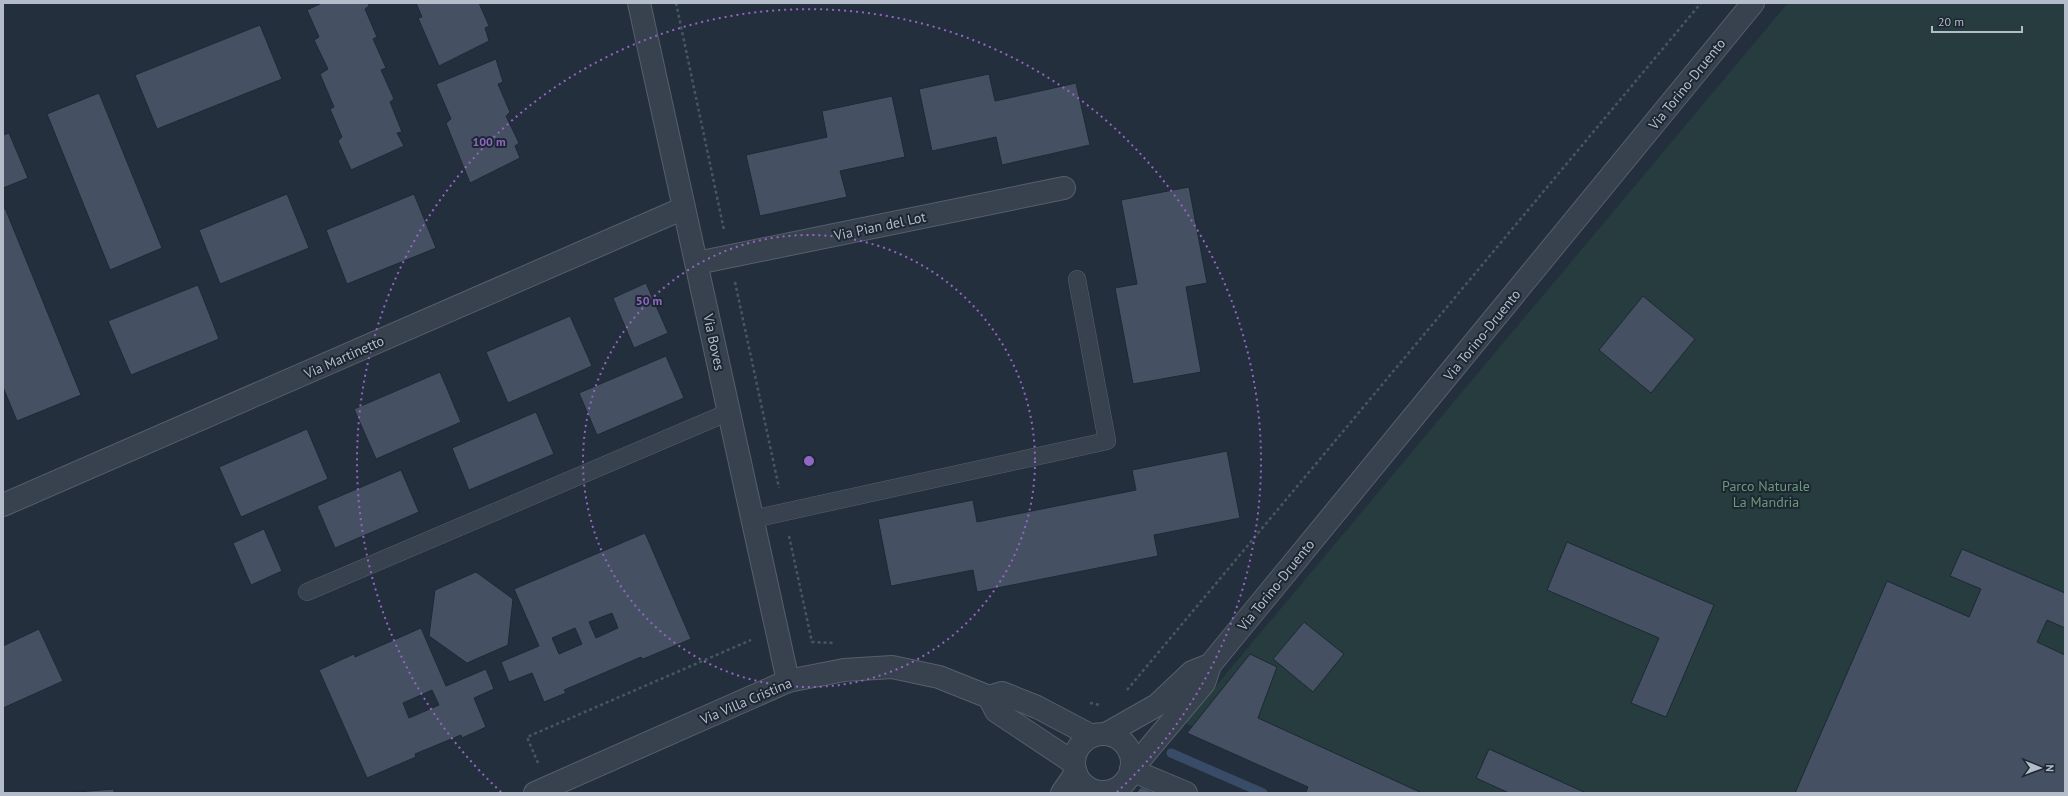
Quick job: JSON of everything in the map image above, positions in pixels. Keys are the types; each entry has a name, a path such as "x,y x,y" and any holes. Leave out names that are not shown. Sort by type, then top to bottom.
{"street":[{"name":"Via Boves","path":"639,3 788,682"},
{"name":"Via Torino-Druento","path":"1131,770 1204,683 1210,665 1752,3"},
{"name":"Via Pian del Lot","path":"697,264 1064,188"},
{"name":"Via Martinetto","path":"3,505 684,208"},
{"name":"Via Torino-Druento","path":"1099,735 1157,705 1192,672 1210,665"},
{"name":"Via Villa Cristina","path":"542,790 788,682 844,670 892,667 939,677 989,697 1002,693 1099,735"},
{"path":"989,697 996,711 1075,768 1086,787 1100,791 1112,791 1121,786 1131,770 1132,760 1124,742 1115,737 1099,735 1080,746 1075,754 1075,768 1062,793"},
{"path":"1131,770 1186,793"}],"lane":[{"path":"753,519 1107,441 1077,279"},
{"path":"307,592 729,412"}],"path":[{"path":"676,3 812,642 835,643"},
{"path":"1122,696 1701,3"},
{"path":"542,790 527,737 806,617"},
{"path":"1089,702 1104,706"}],"green space":[{"name":"Parco Naturale La Mandria","path":"1788,3 2065,3 2065,793 1343,793 1185,723"}],"building":[{"path":"322,3 368,3 369,6 365,9 377,37 373,39 386,68 381,70 394,99 390,102 402,132 397,133 404,146 351,170 338,141 342,137 330,109 334,107 320,74 328,69 314,40 319,37 307,10"},
{"path":"416,3 479,3 489,26 485,28 489,41 439,66 418,18 422,17"},
{"path":"260,25 282,79 157,129 135,75"},
{"path":"496,59 503,82 498,84 510,112 506,116 519,143 515,146 520,158 470,183 446,123 451,119 436,84"},
{"path":"989,74 995,101 1076,83 1090,145 1002,165 996,137 932,151 919,89"},
{"path":"99,93 162,248 110,270 47,114"},
{"path":"892,96 905,157 840,171 847,197 760,216 746,155 827,137 822,111"},
{"path":"9,133 28,178 3,188 3,135"},
{"path":"1189,187 1207,283 1186,287 1201,372 1133,384 1115,288 1137,284 1121,200"},
{"path":"287,194 309,248 220,284 199,230"},
{"path":"414,194 436,248 347,284 326,230"},
{"path":"5,208 81,395 17,421 3,387 3,209"},
{"path":"646,283 668,333 634,348 613,298"},
{"path":"198,285 219,339 131,375 108,321"},
{"path":"1643,296 1695,339 1651,393 1599,350"},
{"path":"570,316 592,366 508,403 486,352"},
{"path":"666,356 684,398 597,435 579,393"},
{"path":"440,372 461,422 376,459 354,409"},
{"path":"536,412 554,454 469,490 452,448"},
{"path":"307,429 328,479 241,517 219,467"},
{"path":"1227,451 1240,518 1154,535 1158,556 977,592 973,570 891,586 878,519 973,500 977,522 1136,490 1132,470"},
{"path":"401,470 419,512 335,548 317,506"},
{"path":"264,529 282,571 251,585 233,543"},
{"path":"645,533 691,639 643,659 641,657 564,690 566,693 544,702 532,673 509,682 501,662 539,646 514,589","holes":["612,613 618,628 596,638 589,622","575,628 582,644 559,654 552,638"]},
{"path":"1567,542 1714,605 1666,717 1631,703 1659,638 1547,590"},
{"path":"1962,549 2065,593 2065,628 2047,620 2037,642 2065,655 2065,793 1795,793 1887,581 1969,617 1981,589 1950,576"},
{"path":"476,572 513,599 508,645 467,663 429,636 435,590"},
{"path":"1304,622 1344,654 1313,692 1273,659"},
{"path":"421,628 446,686 486,669 494,689 474,698 486,727 462,738 461,735 415,754 416,757 367,778 319,670 354,654 355,657","holes":["432,690 439,705 409,718 403,703"]},
{"path":"39,629 63,681 3,708 3,646"},
{"path":"1250,654 1277,667 1258,718 1422,793 1307,793 1308,787 1187,733"},
{"path":"1489,749 1586,793 1509,793 1476,778"},
{"path":"1141,787 1155,793 1136,793"},
{"path":"114,789 114,793 65,793"}],"waterway":[{"path":"1171,753 1263,793"}]}
